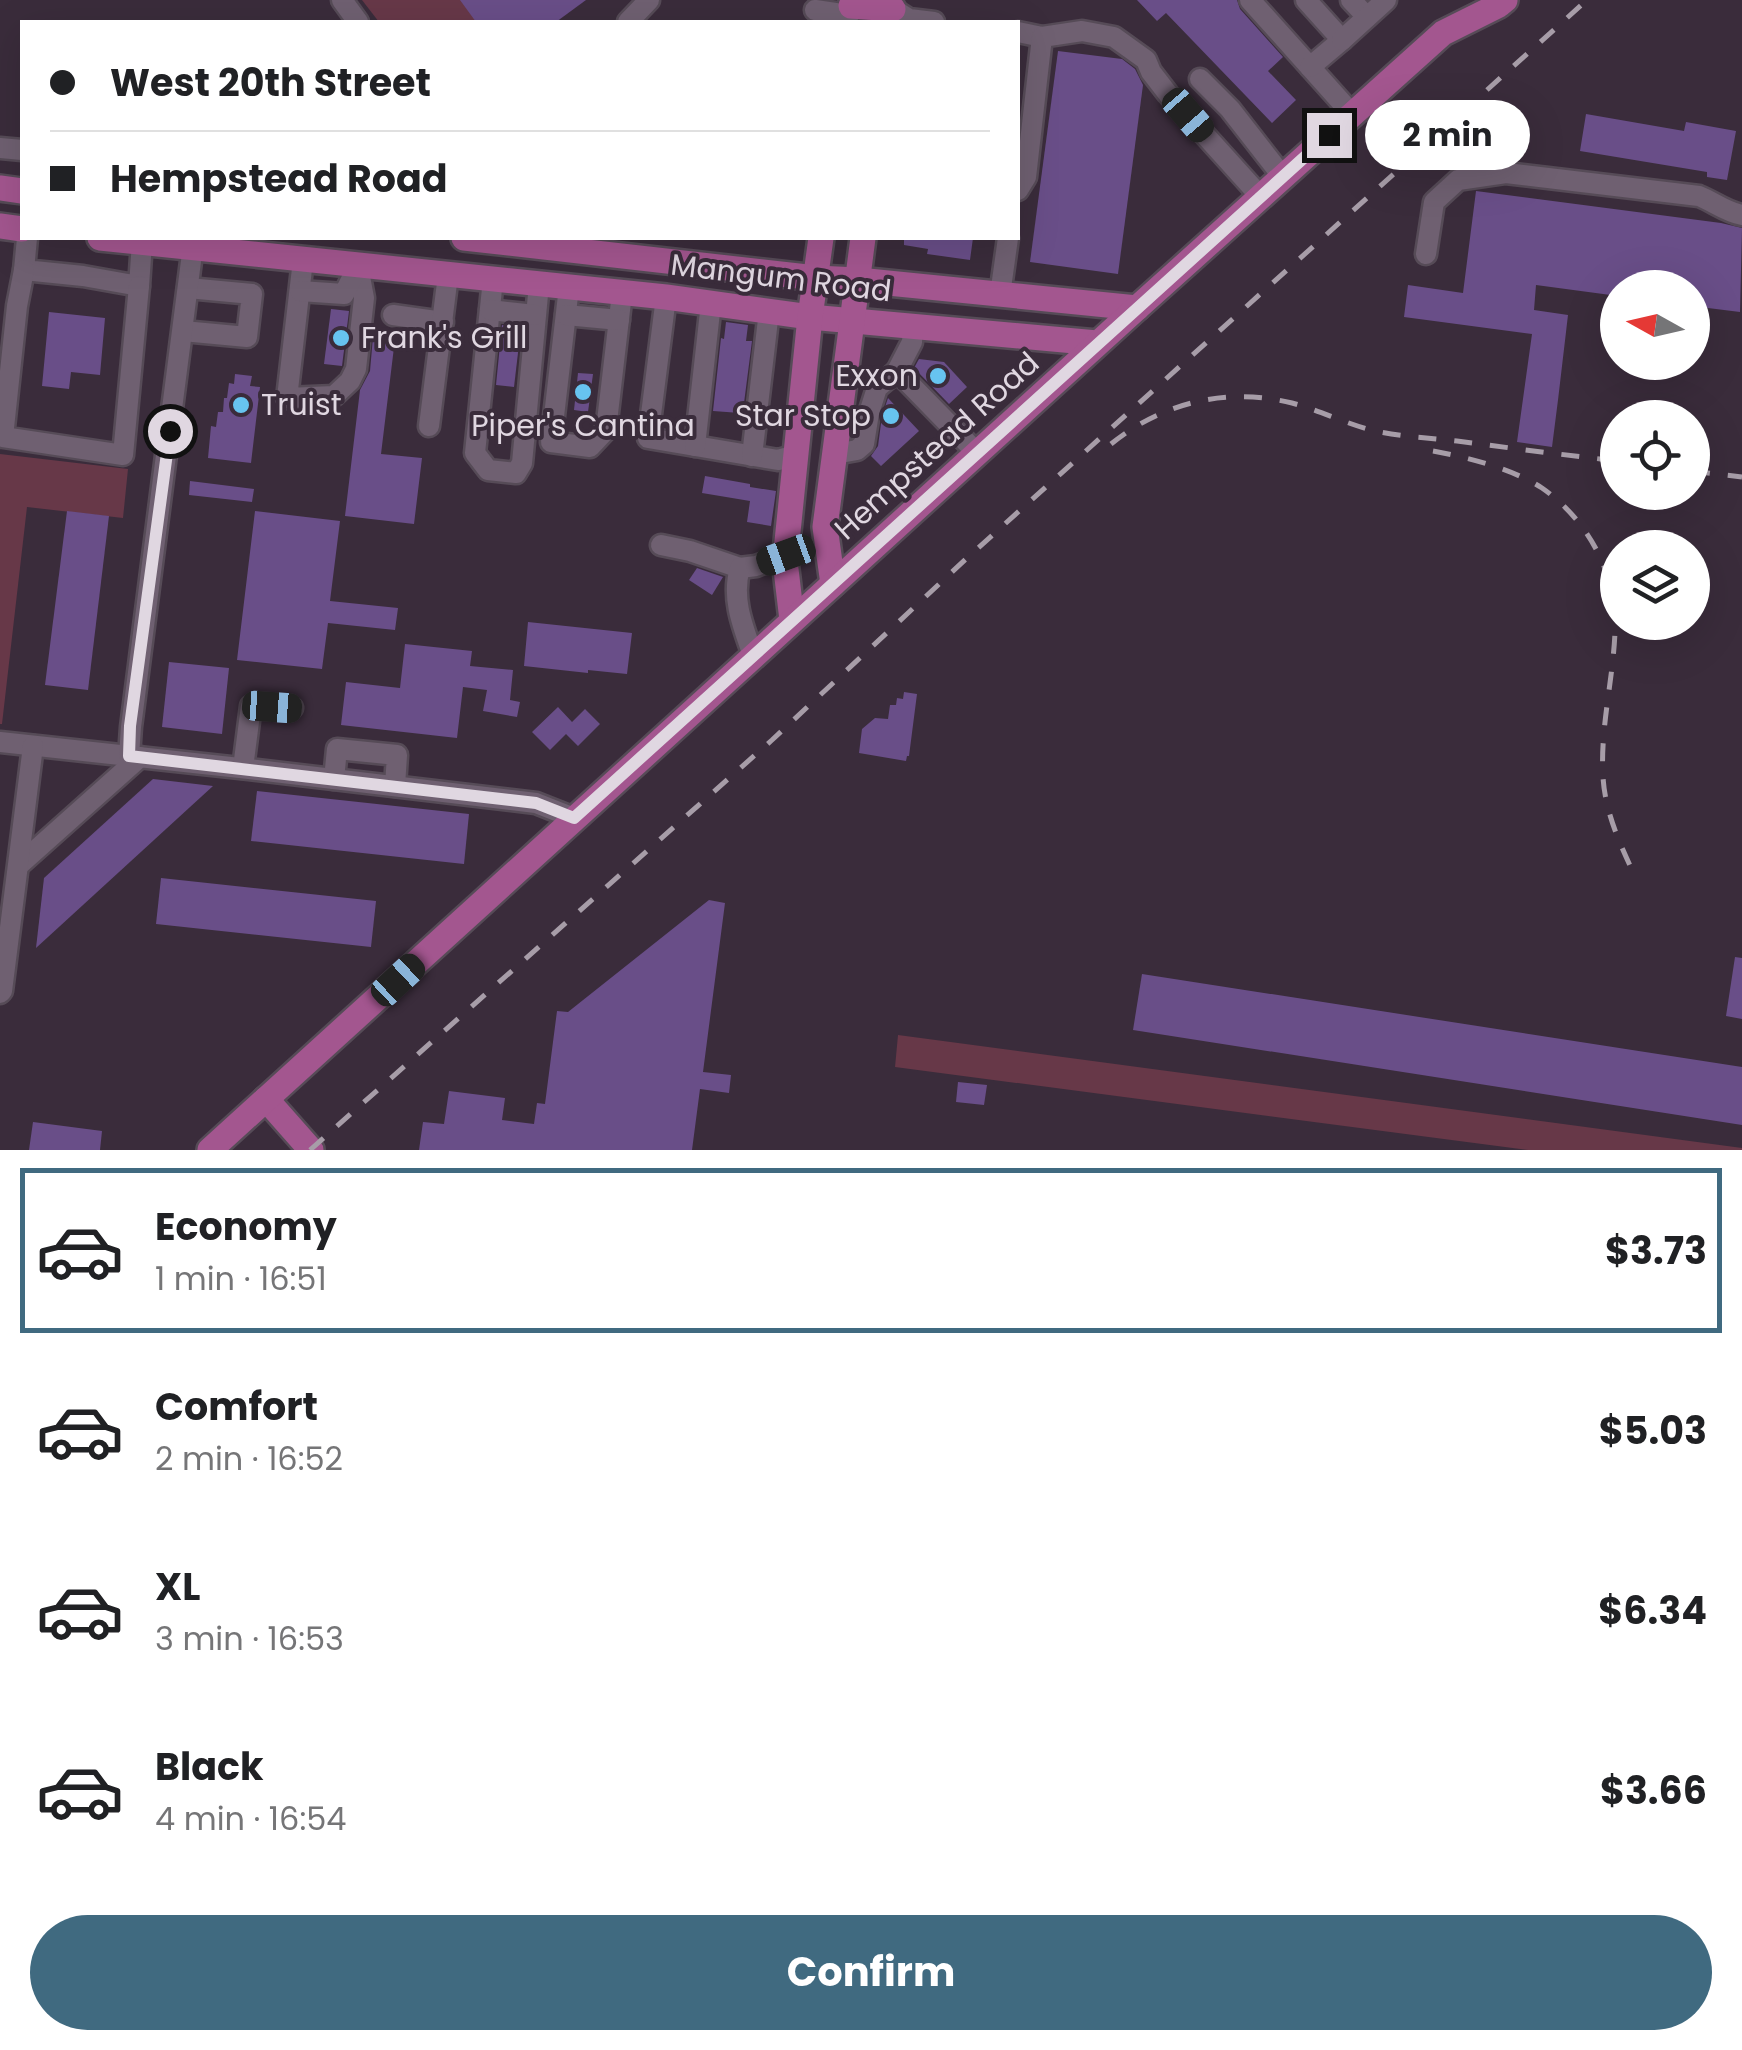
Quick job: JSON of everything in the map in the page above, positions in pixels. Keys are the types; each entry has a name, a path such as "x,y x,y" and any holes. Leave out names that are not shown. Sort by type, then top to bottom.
{"main road":[{"name":"Hempstead Road","path":"1443,33 1463,0"},
{"name":"Hempstead Road","path":"210,1150 1443,33 1505,0"},
{"path":"850,11 893,11"},
{"name":"Mangum Road","path":"121,240 194,243 303,260 666,297 810,317 1098,343"},
{"name":"Mangum Road","path":"490,240 816,278 1136,308"},
{"path":"792,620 786,555 821,240"},
{"path":"833,584 825,528 863,240"},
{"path":"554,286 555,245"},
{"path":"796,454 835,454"},
{"path":"266,1099 312,1150"}],"street":[{"path":"630,20 648,0"},
{"path":"1250,0 1352,114"},
{"path":"1306,0 1342,40"},
{"path":"1351,0 1378,5"},
{"path":"1310,67 1378,5"},
{"path":"814,11 850,11"},
{"path":"893,11 917,20"},
{"path":"1020,32 1042,37 1082,31 1114,37 1146,60 1168,94 1260,196"},
{"path":"1020,187 1026,177 1042,37"},
{"path":"1200,80 1230,109 1282,176"},
{"path":"1426,254 1434,202 1458,180 1506,173 1698,196 1742,215"},
{"path":"27,240 3,436 123,455 142,242"},
{"path":"1000,296 1008,240"},
{"path":"134,756 130,726 194,243"},
{"path":"303,260 287,398 334,396 356,369 364,298 358,266"},
{"path":"300,291 344,294 358,266"},
{"path":"24,270 140,286"},
{"path":"429,426 448,275"},
{"path":"493,280 475,452 488,470 516,473 522,463 535,315 554,286"},
{"path":"554,286 566,315 551,442 590,447 606,430 622,293"},
{"path":"182,330 247,337 252,294 188,288"},
{"path":"666,297 648,438 778,460 796,454"},
{"path":"696,446 711,303"},
{"path":"490,310 535,315"},
{"path":"752,456 769,311"},
{"path":"393,315 442,322"},
{"path":"566,315 619,320"},
{"path":"835,454 857,450 864,444 876,388 897,371 912,342 913,326"},
{"path":"897,371 977,453"},
{"path":"661,546 740,568 786,555"},
{"path":"740,568 738,614 754,656"},
{"path":"243,768 251,706 292,708"},
{"path":"0,742 536,803 574,818"},
{"path":"0,992 32,746"},
{"path":"334,779 337,749 397,755 394,786"},
{"path":"19,865 134,756"}],"shaded area":[{"path":"362,0 580,0 553,20 377,20"},
{"path":"0,454 128,469 123,518 27,507 2,724 0,724"},
{"path":"898,1035 1742,1150 1528,1150 895,1067"}],"building":[{"path":"460,0 586,0 559,20 475,20"},
{"path":"1137,0 1237,0 1240,9 1283,57 1268,71 1296,100 1272,123 1166,13 1157,21"},
{"path":"1058,51 1122,59 1135,69 1143,85 1118,274 1030,262"},
{"path":"1586,114 1684,131 1686,122 1736,131 1727,180 1707,177 1707,172 1580,151"},
{"path":"1476,191 1742,228 1740,312 1710,308 1710,270 1600,270 1600,294 1536,285 1534,310 1568,315 1552,447 1517,442 1532,334 1404,317 1408,285 1463,293"},
{"path":"904,240 973,240 970,260 927,254 928,249 904,245"},
{"name":"Frank's Grill","path":"331,309 349,311 342,366 324,364"},
{"path":"49,312 105,318 100,375 71,372 69,389 42,386"},
{"path":"726,322 748,325 746,341 752,341 740,413 713,411"},
{"path":"502,325 521,327 514,387 496,385"},
{"path":"373,337 395,339 381,454 422,458 414,524 345,516 360,390 370,371"},
{"name":"Exxon","path":"919,359 944,362 967,387 949,404 914,368"},
{"name":"Piper's Cantina","path":"578,373 593,374 588,412 574,410"},
{"name":"Truist","path":"235,374 252,376 250,386 260,387 251,463 208,458 211,426 216,427 218,412 223,412 224,398 229,383 234,384"},
{"name":"Star Stop","path":"888,398 919,431 881,466 871,456 878,446"},
{"path":"705,476 776,491 771,526 747,522 750,501 702,493"},
{"path":"190,481 254,489 252,502 189,495"},
{"path":"67,511 109,516 88,690 45,685"},
{"path":"255,511 340,521 330,601 398,608 395,630 328,623 322,669 237,660"},
{"path":"697,568 723,577 712,595 689,580"},
{"path":"528,622 632,633 627,674 524,666"},
{"path":"405,644 472,651 470,666 513,670 510,700 520,702 517,717 483,711 487,690 463,687 457,738 341,725 346,682 400,688"},
{"path":"169,662 229,668 222,734 162,727"},
{"path":"904,692 917,694 906,761 859,753 862,729 875,718 888,719 890,705 896,705 897,698 903,699"},
{"path":"558,707 572,722 585,709 600,724 578,746 566,734 550,750 532,732"},
{"path":"153,779 213,786 36,948 44,878"},
{"path":"257,791 469,814 464,864 251,841"},
{"path":"161,878 376,901 371,947 156,924"},
{"path":"709,900 725,903 703,1072 731,1075 729,1093 700,1089 692,1150 419,1150 423,1122 444,1124 449,1091 505,1098 502,1120 534,1124 537,1103 545,1104 557,1011 568,1012"},
{"path":"1735,957 1742,958 1742,1019 1726,1016"},
{"path":"1142,974 1742,1067 1742,1125 1133,1030"},
{"path":"958,1082 987,1085 984,1105 956,1102"},
{"path":"33,1122 102,1131 100,1150 29,1150"}],"railway":[{"path":"310,1150 772,740 967,558 1587,0"},
{"path":"1111,444 1174,408 1244,397 1292,403 1389,434 1600,459"},
{"path":"1433,451 1489,465 1542,488 1573,516 1597,551 1615,611 1603,741 1604,790 1633,872"},
{"path":"1710,473 1742,477"}],"place":[{"name":"Frank's Grill","path":"341,338"},
{"name":"Exxon","path":"938,376"},
{"name":"Piper's Cantina","path":"583,392"},
{"name":"Truist","path":"241,405"},
{"name":"Star Stop","path":"891,416"}],"route":[{"path":"170,431 129,756 536,803 574,818 1329,135"}]}
